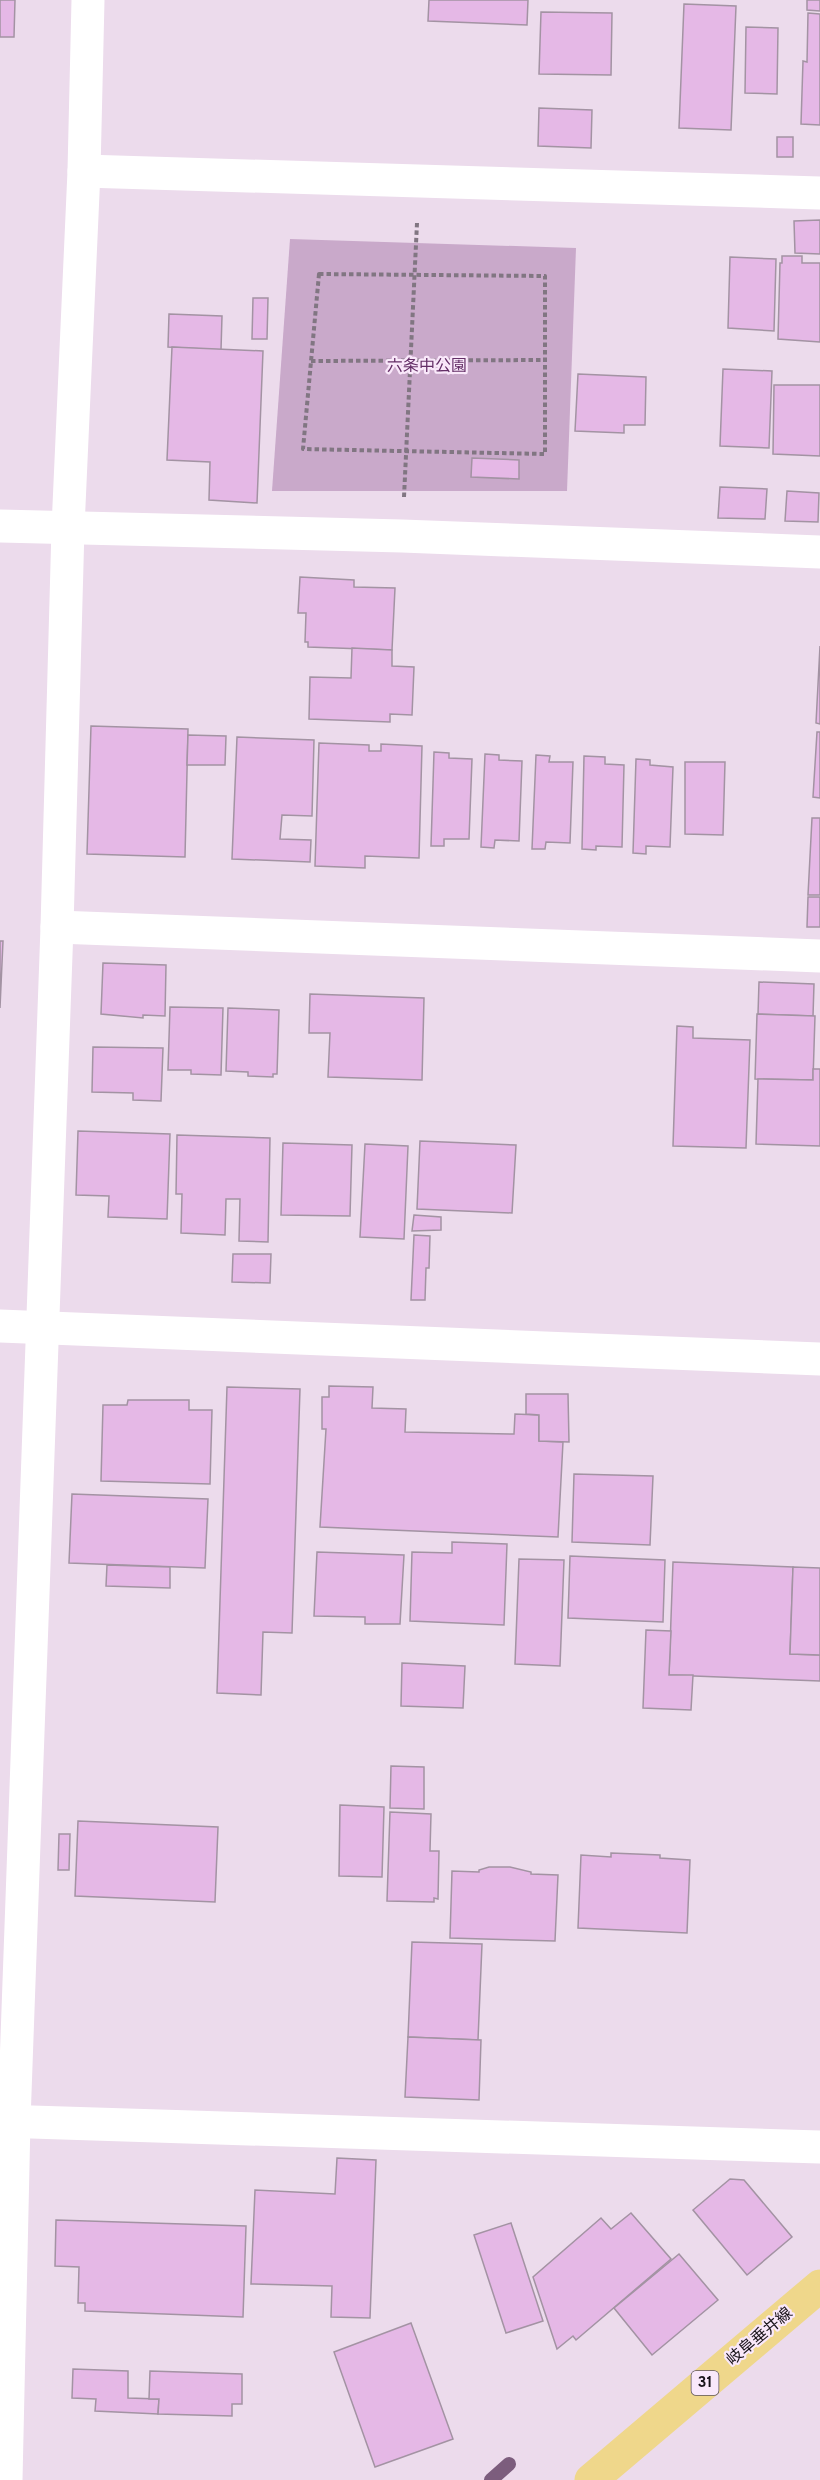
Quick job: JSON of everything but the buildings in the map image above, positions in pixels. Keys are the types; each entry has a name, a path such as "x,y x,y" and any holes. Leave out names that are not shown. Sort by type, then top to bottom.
{"main road":[{"name":"岐阜垂井線","path":"591,2480 818,2294"}],"street":[{"path":"6,2480 7,2121 43,1327 68,528 84,171 88,0"},
{"path":"84,171 820,193"},
{"path":"0,526 402,536 820,552"},
{"path":"57,927 820,956"},
{"path":"0,1326 820,1359"},
{"path":"7,2121 820,2147"}],"path":[{"path":"402,536 419,180"},
{"path":"318,274 545,276 545,454 303,449 311,361 318,274"},
{"path":"311,361 545,360"}],"green space":[{"name":"六条中公園","path":"290,239 576,248 567,491 272,491"}],"waterway":[{"path":"491,2480 509,2464"}]}
